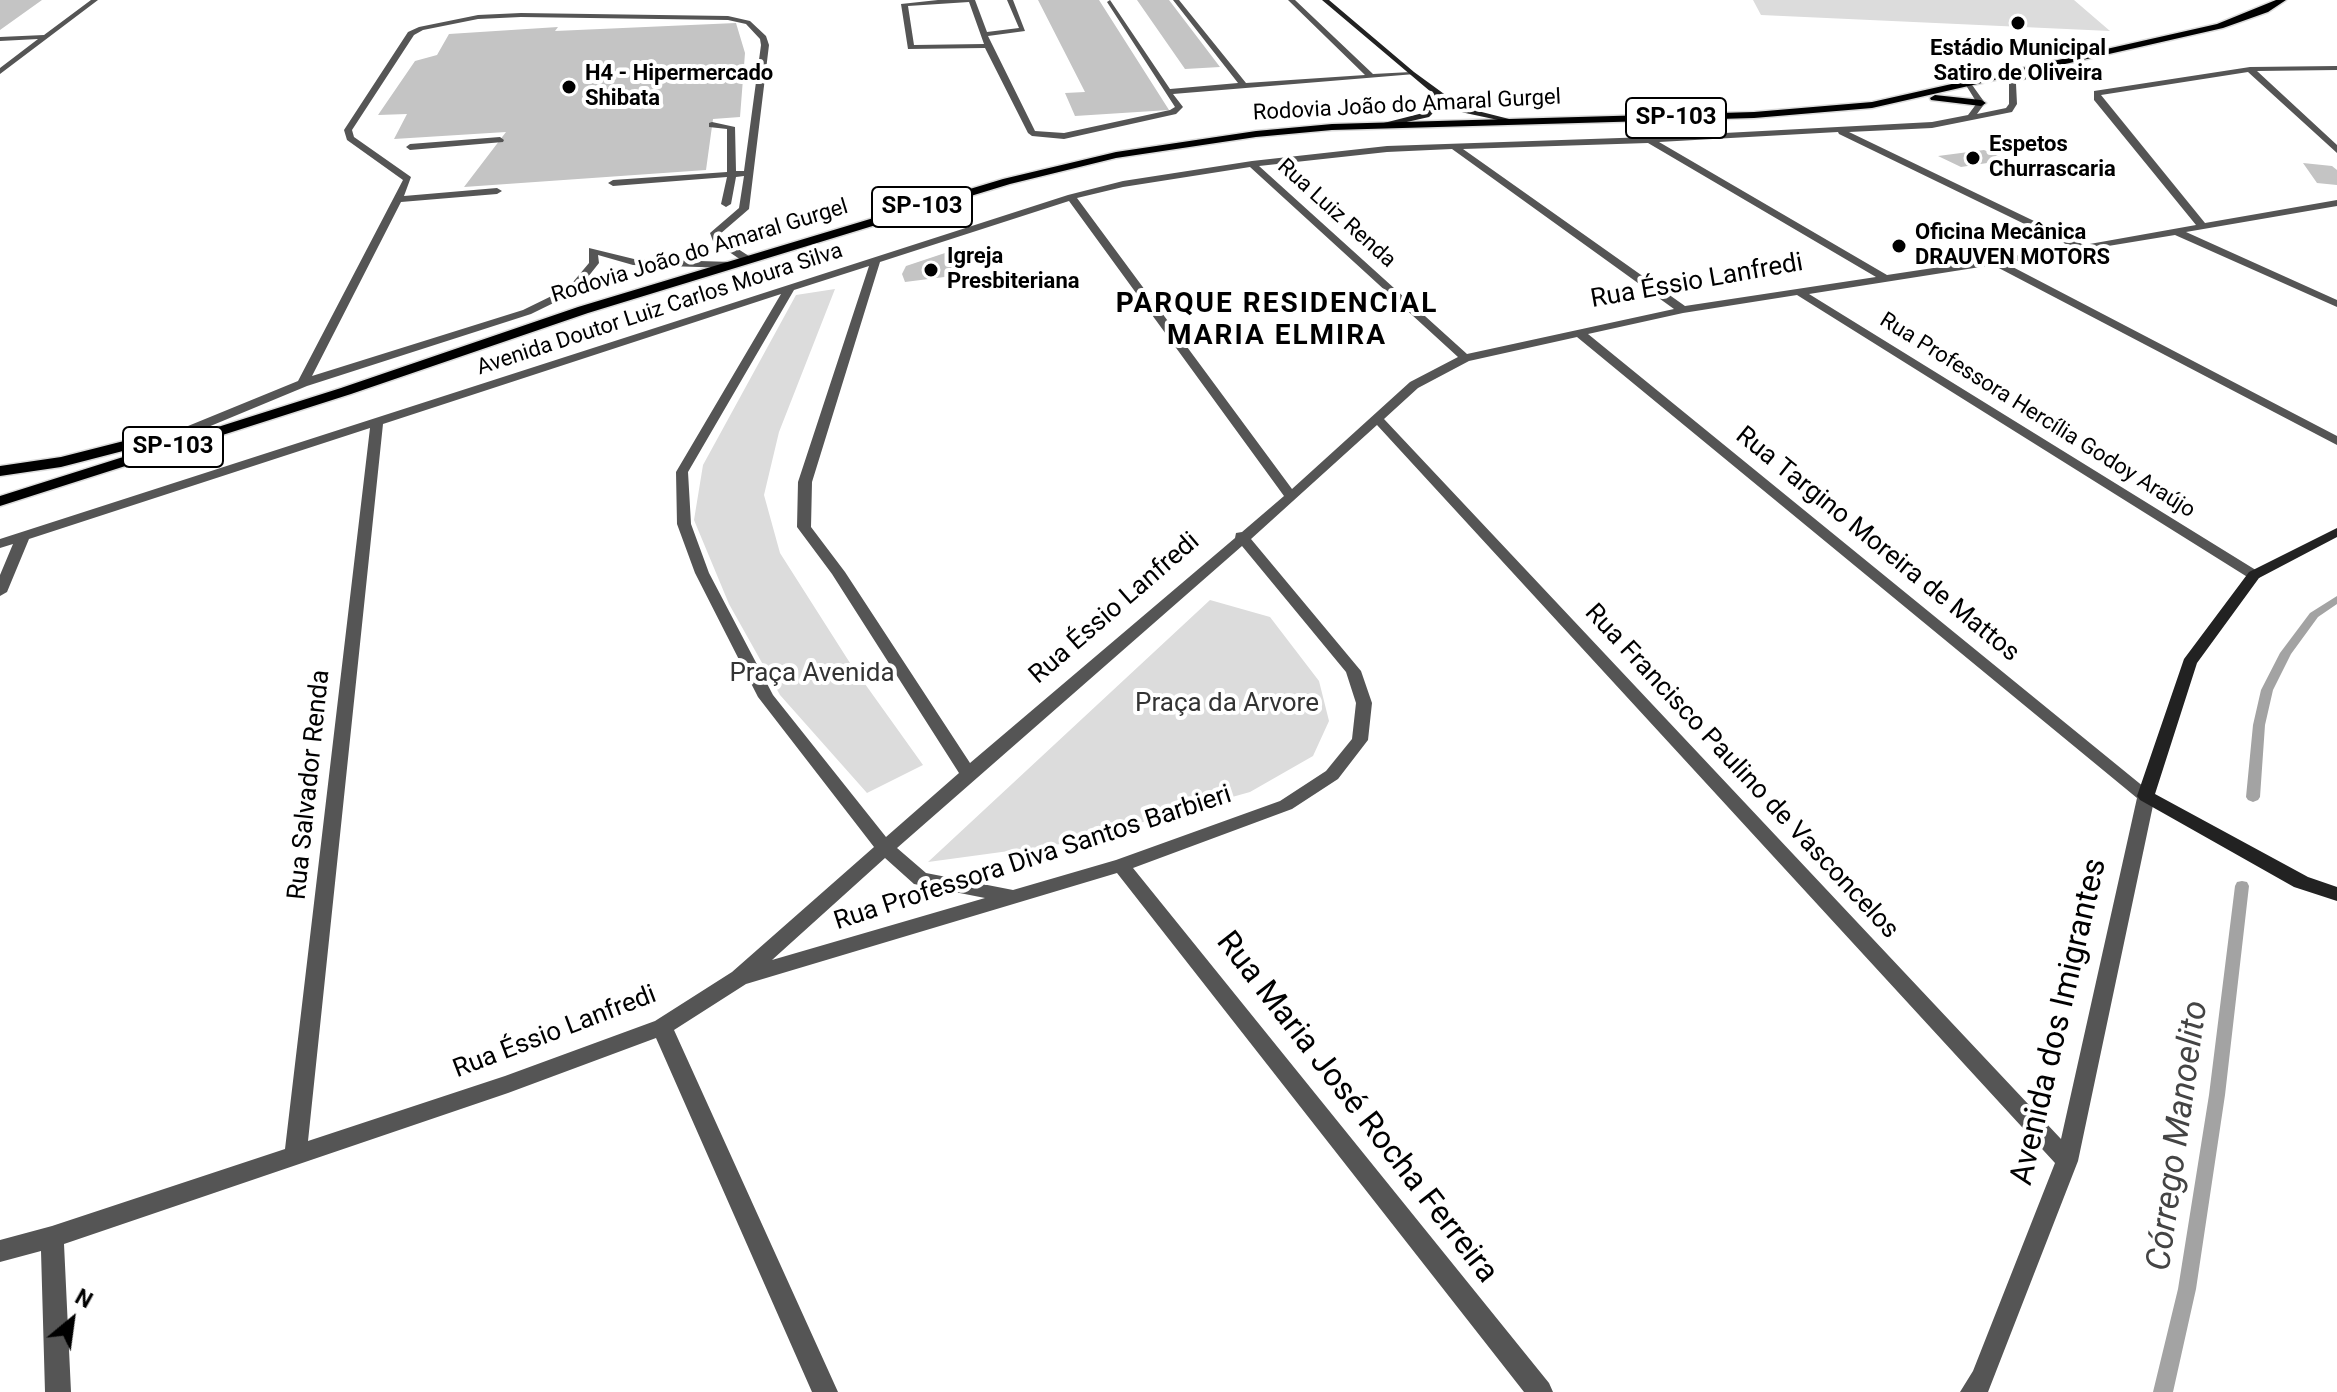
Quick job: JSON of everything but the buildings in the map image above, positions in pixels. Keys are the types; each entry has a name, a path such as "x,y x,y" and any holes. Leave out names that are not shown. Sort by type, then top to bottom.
{"main road":[{"name":"Rodovia João do Amaral Gurgel","path":"1834,106 1966,79 2048,67 2233,21 2282,0"},
{"name":"Rodovia João do Amaral Gurgel","path":"2069,50 2173,28 2233,21"},
{"path":"1966,79 1994,65"},
{"name":"Rodovia João do Amaral Gurgel","path":"0,501 346,391 583,310 1007,181 1116,155 1256,134 1382,126 1754,115 1887,102 1966,79"},
{"path":"1887,102 1944,98 1981,103"},
{"name":"Rodovia João do Amaral Gurgel","path":"0,471 61,462 346,391"}],"street":[{"path":"0,72 95,0"},
{"path":"988,46 911,47 904,4 972,0 988,46 1032,133 1064,136 1173,112 1179,107 1110,2"},
{"path":"984,34 1023,30 1010,0"},
{"path":"1176,0 1244,85"},
{"path":"1291,0 1372,77"},
{"path":"1325,0 1411,74 1468,113 1517,122"},
{"path":"303,383 408,179 350,138 348,130 411,34 447,21 478,17 728,18 748,22 763,38 765,45 744,209 715,233 716,239 748,260"},
{"path":"0,39 45,37"},
{"path":"0,61 17,60"},
{"name":"Avenida Doutor Luiz Carlos Moura Silva","path":"0,544 1071,197 1123,184 1252,164 1387,149 1841,131 1964,121 2009,110 2013,104 2012,83 2048,67"},
{"path":"2203,227 2097,98 2097,93 2250,69 2337,68"},
{"path":"2250,69 2337,150"},
{"path":"1168,92 1411,74"},
{"path":"1964,121 1977,111 1981,103 1966,79"},
{"path":"1382,126 1426,115 1431,111 1435,91"},
{"path":"712,125 731,127 732,174 726,204"},
{"path":"1841,131 2082,248"},
{"path":"410,147 500,140"},
{"path":"1649,140 1885,278"},
{"path":"1453,146 1683,310"},
{"name":"Rua Luiz Renda","path":"1252,164 1465,358"},
{"path":"613,183 748,173"},
{"path":"399,199 497,191"},
{"path":"1071,197 1291,497"},
{"name":"Rua Éssio Lanfredi","path":"0,1251 52,1237 508,1084 662,1027 739,978 884,847 1241,536 1291,497 1414,385 1465,358 1683,310 2082,248 2337,203"},
{"path":"2175,231 2337,304"},
{"path":"192,429 303,383 527,312 552,301 572,290 588,271 594,263 593,250 633,262 732,265"},
{"path":"876,260 805,482 804,527 838,572 968,774"},
{"path":"1992,260 2337,441"},
{"path":"789,290 682,472 684,524 702,573 766,697 884,847 921,879 1014,896"},
{"name":"Rua Professora Hercília Godoy Araújo","path":"1799,292 2254,575"},
{"name":"Rua Targino Moreira de Mattos","path":"1578,332 2146,796"},
{"name":"Rua Francisco Paulino de Vasconcelos","path":"1378,419 2067,1161"},
{"name":"Rua Salvador Renda","path":"296,1153 377,422"},
{"path":"2337,532 2254,575 2189,662 2146,796 2301,882 2337,894"},
{"path":"0,592 23,536"},
{"name":"Rua Professora Diva Santos Barbieri","path":"739,978 1121,865 1286,805 1332,775 1360,740 1364,703 1353,671 1241,536"},
{"name":"Avenida dos Imigrantes","path":"1973,1392 1982,1379 2067,1161 2146,796"},
{"name":"Rua Maria José Rocha Ferreira","path":"1121,865 1540,1392"},
{"path":"662,1027 825,1392"},
{"path":"52,1237 58,1392"}],"green space":[{"name":"Estádio Municipal Satiro de Oliveira","path":"1753,0 2074,0 2110,31 1761,15"},
{"name":"Praça Avenida","path":"835,289 779,432 764,495 780,553 850,663 923,765 867,793 780,695 729,604 694,520 703,465 796,295"},
{"name":"Praça da Arvore","path":"1210,600 1270,617 1319,681 1329,721 1313,756 1250,792 1068,843 928,862"}],"waterway":[{"name":"Córrego Manoelito","path":"2253,797 2259,725 2267,690 2286,653 2314,615 2337,599"},
{"name":"Córrego Manoelito","path":"2163,1392 2187,1289 2217,1095 2242,886"}],"place":[{"name":"Estádio Municipal Satiro de Oliveira","path":"2018,23"},
{"name":"H4 - Hipermercado Shibata","path":"569,87"},
{"name":"Espetos Churrascaria","path":"1973,158"},
{"name":"Oficina Mecânica DRAUVEN MOTORS","path":"1899,246"},
{"name":"Igreja Presbiteriana","path":"931,270"}],"district":[{"name":"PARQUE RESIDENCIAL MARIA ELMIRA","path":"1277,321"}]}
